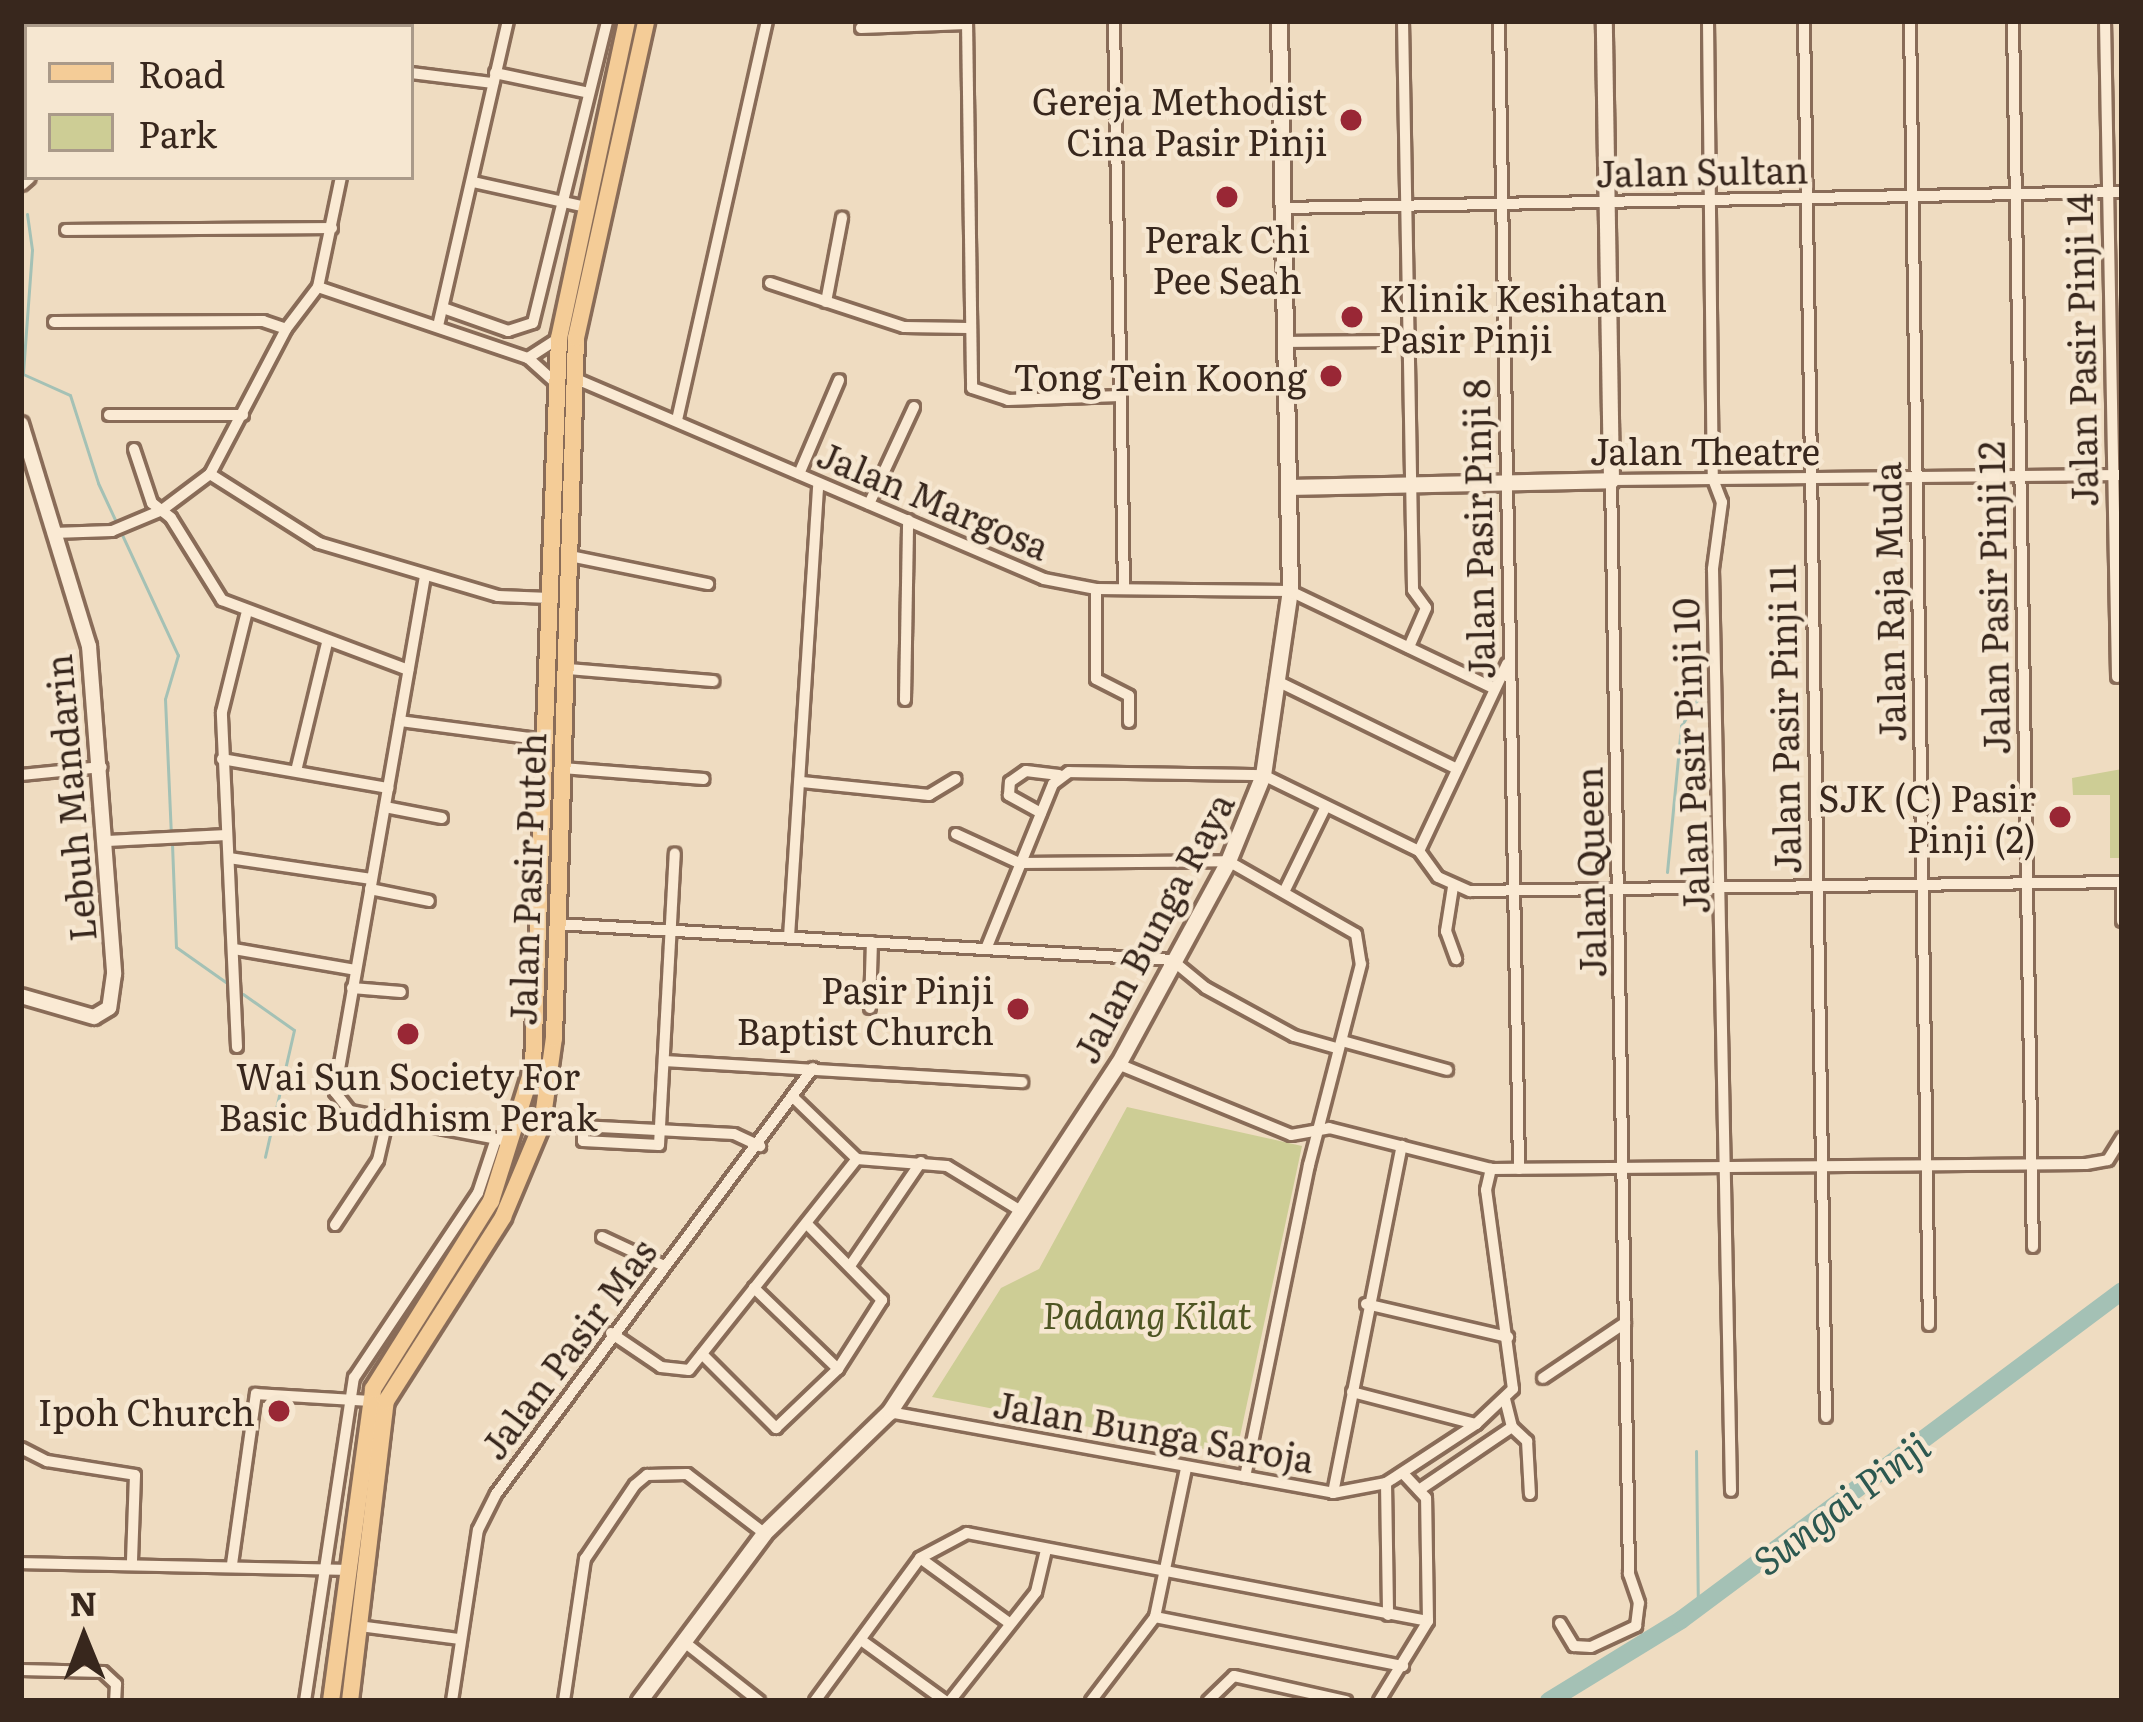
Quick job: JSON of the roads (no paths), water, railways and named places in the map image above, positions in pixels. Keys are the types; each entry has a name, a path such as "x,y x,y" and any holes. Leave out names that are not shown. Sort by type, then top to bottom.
{"main road":[{"name":"Jalan Pasir Puteh","path":"350,1701 386,1401 503,1217 542,1124 556,924 570,556 566,381 559,338 627,21"},
{"name":"Jalan Pasir Puteh","path":"331,1701 370,1401 491,1201 515,1142 533,1066 550,598 566,381 646,21"},
{"name":"Jalan Bunga Raya","path":"639,1701 764,1532 889,1412 1118,1064 1228,861 1263,775 1281,683 1290,591 1279,21"},
{"name":"Jalan Queen","path":"1604,21 1611,480"},
{"name":"Jalan Theatre","path":"1288,487 1611,480"},
{"path":"370,1401 418,1348"}],"street":[{"path":"21,22 53,21"},
{"path":"438,326 446,309 508,21"},
{"path":"446,309 525,331 563,203 607,21"},
{"path":"676,420 767,21"},
{"path":"1114,21 1124,590"},
{"path":"1402,21 1413,582 1426,608 1409,647"},
{"name":"Jalan Pasir Pinji 8","path":"1498,21 1519,1169"},
{"name":"Jalan Pasir Pinji 10","path":"1708,21 1713,479 1722,502 1713,569 1724,889 1731,1491"},
{"name":"Jalan Pasir Pinji 11","path":"1804,21 1826,1417"},
{"name":"Jalan Raja Muda","path":"1910,21 1929,1325"},
{"name":"Jalan Pasir Pinji 12","path":"2013,21 2033,1247"},
{"name":"Jalan Pasir Pinji 14","path":"2105,21 2118,475 2117,677"},
{"path":"861,28 967,22 969,376 981,395 1120,396"},
{"path":"414,73 494,78 589,93"},
{"path":"53,533 119,529 162,510 210,475 286,329 318,287 340,180"},
{"path":"473,182 586,207"},
{"name":"Jalan Sultan","path":"1283,208 2122,192"},
{"path":"826,302 842,218"},
{"path":"66,230 332,228"},
{"path":"770,283 916,329 968,328"},
{"path":"318,287 528,358 559,338"},
{"path":"54,322 263,321 286,329"},
{"path":"1285,342 1387,340"},
{"name":"Jalan Margosa","path":"528,358 566,381 676,420 1044,579 1096,589 1290,591"},
{"path":"799,474 838,380"},
{"path":"869,504 914,407"},
{"path":"110,415 243,415"},
{"name":"Lebuh Mandarin","path":"21,424 89,646 107,842 109,1008 82,1017 21,996"},
{"path":"134,449 150,498 203,580 246,615 408,670"},
{"path":"210,475 300,535 498,596 550,598"},
{"name":"Jalan Theatre","path":"1611,480 2118,475"},
{"name":"Jalan Queen","path":"1560,1623 1583,1648 1636,1626 1625,1323 1611,480"},
{"path":"789,937 818,484"},
{"path":"905,700 908,520"},
{"path":"570,556 708,584"},
{"path":"425,577 334,1079 338,1101 387,1120 515,1142"},
{"path":"1096,589 1096,679 1130,696 1130,722"},
{"path":"1290,591 1493,688"},
{"path":"237,1047 222,759 225,688 246,615"},
{"path":"296,771 327,644"},
{"path":"1419,850 1509,660"},
{"path":"566,669 714,681"},
{"path":"1281,683 1457,769"},
{"path":"400,722 544,740"},
{"path":"222,759 388,788"},
{"path":"21,775 102,767"},
{"path":"562,768 704,779"},
{"path":"1040,813 1009,795 1010,782 1026,771 1263,775 1419,850 1454,887 1514,892 2122,882 2122,921"},
{"path":"986,949 1060,775"},
{"path":"802,782 929,795 956,778"},
{"path":"1285,890 1326,806"},
{"path":"385,807 442,818"},
{"path":"956,834 1019,863 1228,861 1343,923 1362,949 1245,1477"},
{"path":"107,842 227,835"},
{"path":"660,1130 675,853"},
{"path":"229,858 370,884 429,901"},
{"path":"1454,887 1445,916 1456,959"},
{"path":"556,924 1172,960 1206,988 1339,1044 1447,1070"},
{"path":"870,1008 872,942"},
{"path":"234,950 355,970"},
{"path":"352,988 401,992"},
{"path":"665,1060 1022,1082"},
{"path":"1118,1064 1291,1136 1320,1129 1491,1168 2031,1165 2108,1160 2122,1138"},
{"name":"Jalan Pasir Mas","path":"452,1701 482,1519 611,1333 796,1100 813,1068"},
{"path":"796,1100 857,1159 947,1166 1022,1211"},
{"path":"335,1225 379,1160 387,1120"},
{"path":"542,1124 734,1134 760,1146"},
{"path":"305,1701 354,1378 478,1193 496,1139"},
{"path":"1334,1493 1366,1304 1402,1145"},
{"path":"611,1333 673,1372 688,1370 857,1159"},
{"path":"850,1266 921,1162"},
{"path":"1491,1168 1486,1190 1514,1375 1505,1400 1512,1427 1527,1441 1530,1494"},
{"path":"702,1354 776,1427 838,1369 882,1300 807,1224"},
{"path":"602,1237 664,1266"},
{"path":"416,1283 432,1294"},
{"path":"754,1288 838,1369"},
{"path":"1366,1304 1508,1336"},
{"path":"1543,1378 1625,1323"},
{"path":"1352,1392 1476,1424"},
{"path":"232,1564 256,1394 370,1401"},
{"name":"Jalan Bunga Saroja","path":"889,1412 1334,1493 1386,1483 1505,1400"},
{"path":"1419,1490 1512,1427"},
{"path":"21,1448 68,1466 135,1475 132,1562"},
{"path":"1090,1701 1155,1617 1186,1468"},
{"path":"1379,1701 1428,1621 1428,1512 1419,1490 1403,1473"},
{"path":"564,1701 585,1559 635,1485 647,1475 687,1474 764,1532"},
{"path":"1386,1483 1388,1616"},
{"path":"814,1701 920,1558 946,1538 967,1533 1428,1621"},
{"path":"861,1640 939,1699 1036,1592 1046,1550"},
{"path":"920,1558 1009,1623"},
{"path":"21,1564 132,1562 346,1570"},
{"path":"1155,1617 1403,1666"},
{"path":"359,1626 459,1640"},
{"path":"683,1641 759,1701"},
{"path":"21,1670 104,1672 116,1684 115,1701"},
{"path":"1208,1701 1234,1676 1346,1701"},
{"path":"1266,1701 1276,1687"}],"waterway":[{"path":"27,214 32,250 23,374 70,395 98,483 178,655 165,699 171,835"},
{"path":"1804,379 1805,458"},
{"path":"1667,872 1681,726 1704,689"},
{"path":"172,844 176,947 227,983"},
{"path":"243,994 294,1030 265,1157"},
{"name":"Sungai Pinji","path":"1549,1701 1681,1620 2122,1291"},
{"path":"1696,1451 1698,1608"}],"place":[{"name":"Gereja Methodist Cina Pasir Pinji","path":"1351,120"},
{"name":"Perak Chi Pee Seah","path":"1227,197"},
{"name":"Klinik Kesihatan Pasir Pinji","path":"1352,317"},
{"name":"Tong Tein Koong","path":"1331,376"},
{"name":"SJK (C) Pasir Pinji (2)","path":"2060,817"},
{"name":"Pasir Pinji Baptist Church","path":"1018,1009"},
{"name":"Wai Sun Society For Basic Buddhism Perak","path":"408,1034"},
{"name":"Ipoh Church","path":"279,1411"}],"park label":[{"name":"Padang Kilat","path":"1147,1314"}]}
